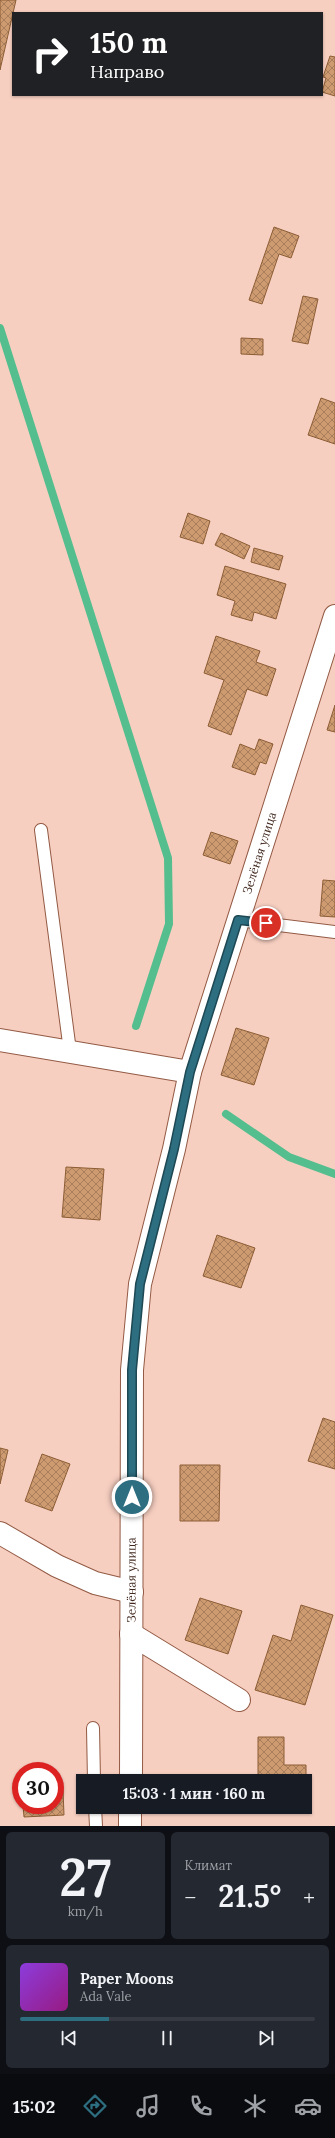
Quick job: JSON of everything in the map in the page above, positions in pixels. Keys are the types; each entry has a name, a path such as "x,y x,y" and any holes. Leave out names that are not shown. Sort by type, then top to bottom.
{"street":[{"name":"Зелёная улица","path":"130,1774 132,1370 140,1284 174,1149 190,1072 335,616"},
{"path":"0,1040 190,1072"},
{"path":"0,1533 57,1566 95,1583 132,1592"},
{"path":"131,1634 239,1700"},
{"path":"130,1814 130,1826"}],"lane":[{"path":"41,830 70,1051"},
{"path":"238,920 335,932"},
{"path":"92,1728 94,1774"},
{"path":"95,1814 96,1826"}],"building":[{"path":"0,0 16,0 12,12 0,70"},
{"path":"330,56 335,57 335,96 323,92 326,78 323,77"},
{"path":"274,227 299,236 291,258 279,254 262,304 249,300"},
{"path":"303,296 318,299 308,344 292,341"},
{"path":"241,338 263,339 263,355 241,354"},
{"path":"321,398 335,403 335,444 308,435"},
{"path":"188,513 210,521 203,544 180,537"},
{"path":"221,533 250,546 244,559 215,545"},
{"path":"254,548 283,556 279,570 251,562"},
{"path":"225,566 286,584 276,619 254,612 252,621 231,615 235,601 217,595"},
{"path":"216,636 260,651 256,662 276,669 267,696 247,689 231,735 208,726 224,680 204,673"},
{"path":"335,705 335,732 327,730"},
{"path":"259,739 273,744 266,764 260,762 255,775 232,767 240,744 255,750"},
{"path":"211,832 238,841 230,864 203,855"},
{"path":"323,880 335,881 335,917 320,916"},
{"path":"236,1028 269,1038 254,1085 221,1075"},
{"path":"66,1167 104,1169 100,1220 62,1217"},
{"path":"217,1235 255,1248 241,1288 203,1276"},
{"path":"323,1418 335,1422 335,1469 308,1461"},
{"path":"0,1448 8,1450 0,1484"},
{"path":"42,1454 70,1464 52,1511 25,1501"},
{"path":"180,1465 220,1465 219,1521 180,1521"},
{"path":"200,1598 242,1611 228,1654 185,1640"},
{"path":"301,1605 333,1615 305,1705 255,1690 273,1635 291,1641"},
{"path":"258,1737 284,1737 284,1765 306,1765 306,1774 258,1774"},
{"path":"24,1814 64,1814 64,1815 24,1817"}],"waterway":[{"path":"0,328 168,858 169,924 136,1026"},
{"path":"226,1114 289,1157 335,1174"}],"route":[{"path":"132,1497 132,1370 140,1284 151,1236 174,1149 190,1072 238,920 266,923"}]}
